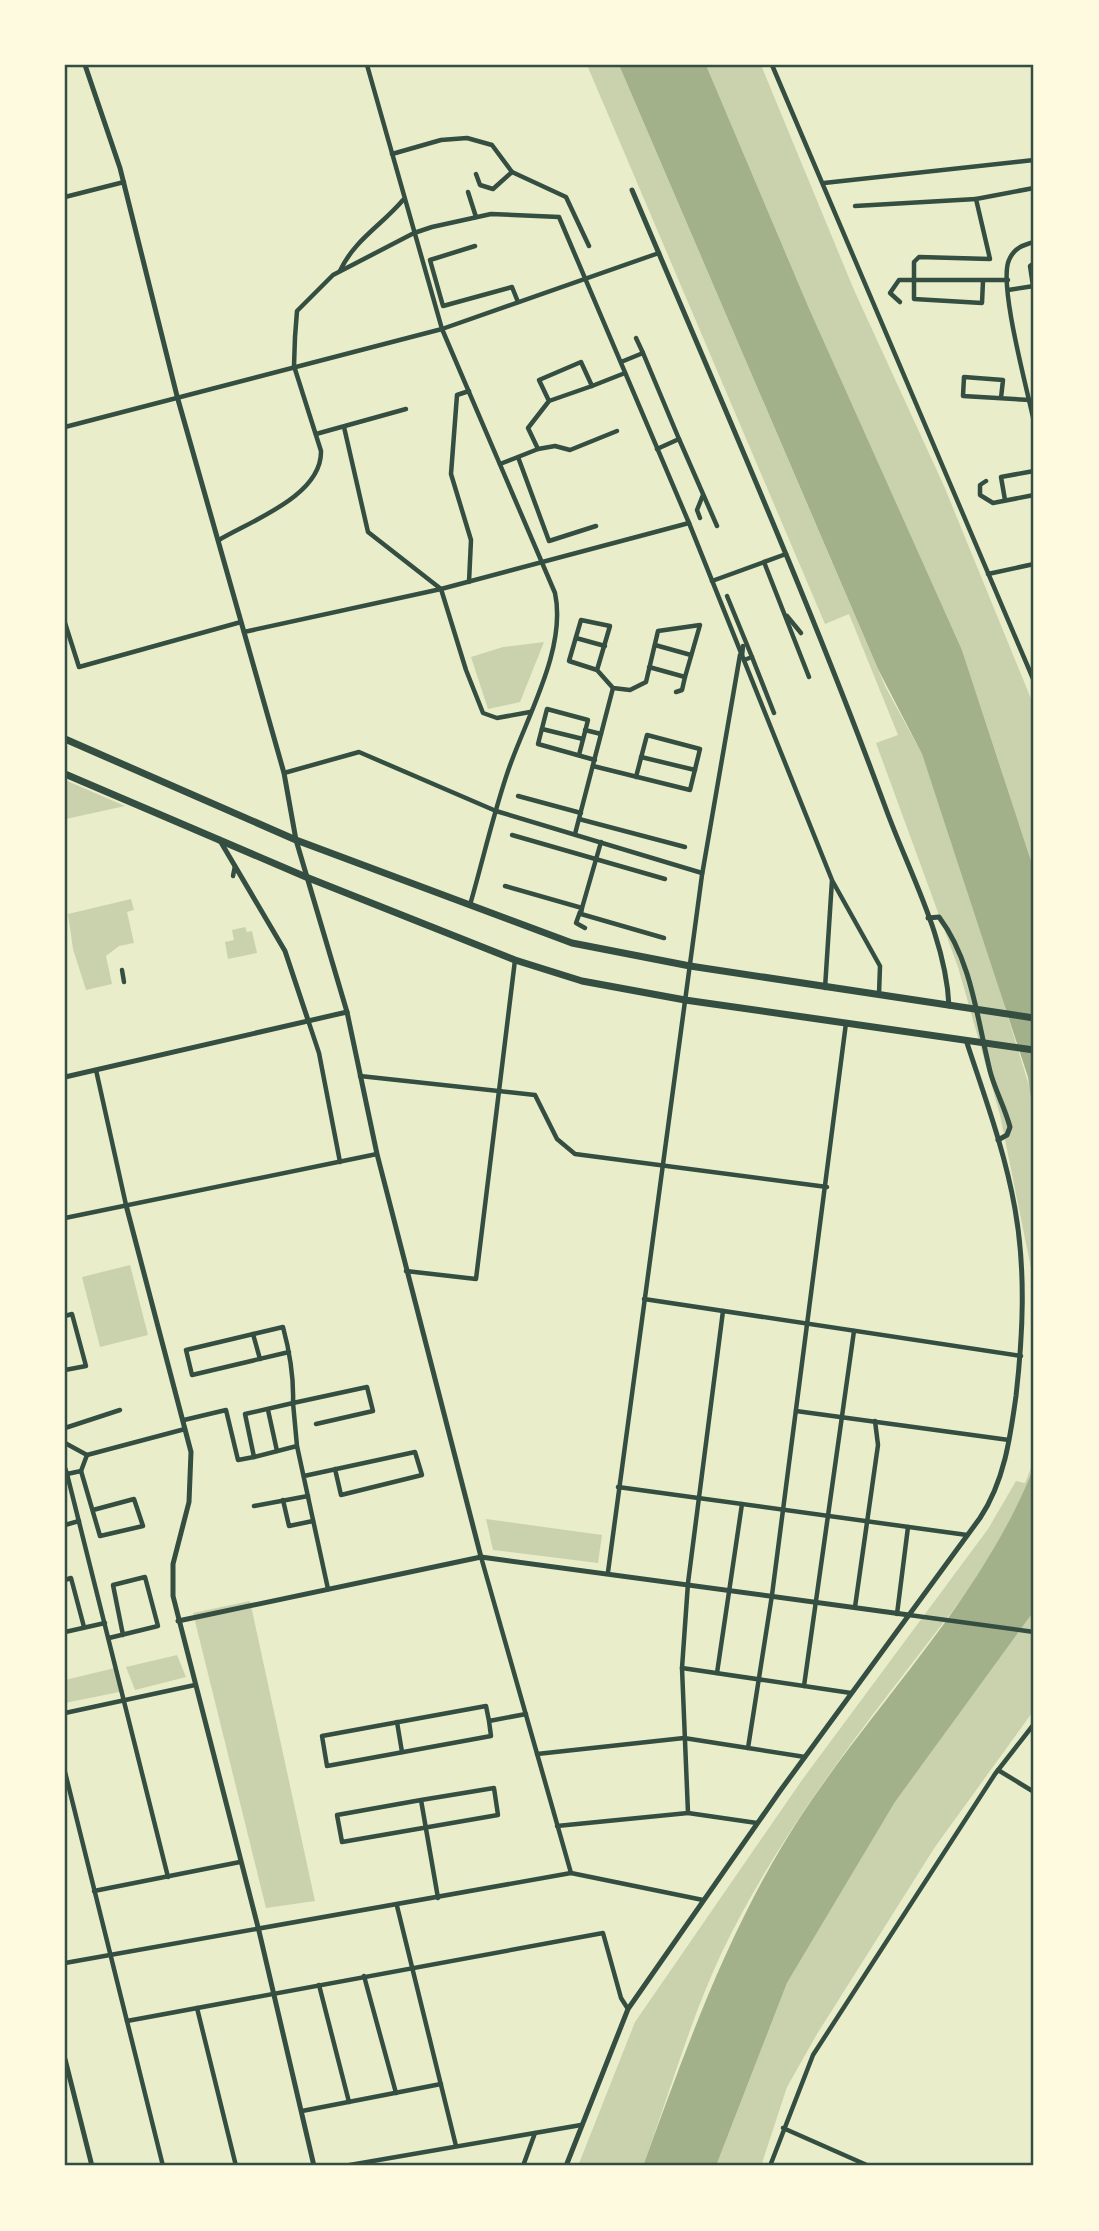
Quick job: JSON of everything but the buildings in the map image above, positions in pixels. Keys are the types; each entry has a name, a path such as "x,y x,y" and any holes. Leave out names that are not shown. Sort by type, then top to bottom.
{"main road":[{"path":"65,739 296,840 572,943 690,967 1034,1018"},
{"path":"65,774 306,877 515,960 582,981 685,1000 1034,1050"}],"street":[{"path":"85,65 124,182 177,396 284,773 296,840 346,1012 405,1271 481,1557 570,1873"},
{"path":"367,65 403,200 442,329 555,593 556,625 541,688 496,811 470,905"},
{"path":"772,65 1034,681"},
{"path":"392,154 441,140 467,138 492,145 512,172 566,197 589,246"},
{"path":"824,183 1034,160"},
{"path":"476,174 480,185 493,189 512,172"},
{"path":"65,197 124,182"},
{"path":"855,206 976,199 1034,188"},
{"path":"632,190 845,694 928,918 948,983 948,1006"},
{"path":"468,192 476,217"},
{"path":"976,199 990,259 919,257 914,262 914,299 982,303 982,281"},
{"path":"340,271 356,243 388,218 403,200"},
{"path":"219,540 296,495 313,481 321,465 316,434 294,366 297,311 340,271 414,233 491,214 559,217 689,523 832,880 880,966 879,995"},
{"path":"1034,242 1020,246 1008,261 1007,290 1034,422"},
{"path":"475,246 430,260 443,306 512,287 518,302"},
{"path":"65,427 442,329 659,253"},
{"path":"1007,290 1034,286 1030,266 1034,263"},
{"path":"900,302 890,293 899,280 1008,280"},
{"path":"636,338 718,526"},
{"path":"621,362 643,353"},
{"path":"549,401 539,380 581,362 592,386"},
{"path":"538,449 528,428 549,401 625,373"},
{"path":"1002,398 1003,380 964,377 963,396 1031,402"},
{"path":"468,582 471,540 451,474 457,395 469,391"},
{"path":"316,434 407,409"},
{"path":"344,427 368,532 442,589 466,670 483,713 497,718 531,712"},
{"path":"500,464 538,449 555,446 570,450 617,431"},
{"path":"657,449 679,439"},
{"path":"518,457 549,541 596,526"},
{"path":"1005,500 1001,477 1034,471"},
{"path":"986,481 980,485 980,495 993,503 1034,495"},
{"path":"700,518 697,510 704,495"},
{"path":"243,633 442,589 689,523"},
{"path":"712,581 786,554"},
{"path":"764,562 809,677"},
{"path":"988,574 1034,564"},
{"path":"727,596 774,713"},
{"path":"784,613 801,633"},
{"path":"597,670 610,626 581,620 569,661 597,670 613,688 629,690 646,682 659,631 700,625 682,691 676,692"},
{"path":"65,623 79,667 240,622"},
{"path":"576,638 605,646"},
{"path":"655,645 692,655"},
{"path":"742,654 752,657"},
{"path":"607,1572 702,873 742,654"},
{"path":"649,667 685,677"},
{"path":"575,834 613,688"},
{"path":"579,755 588,720 547,709 537,744 579,755 594,763 636,776 690,790 700,749 647,734 636,776"},
{"path":"542,729 583,739"},
{"path":"585,730 601,734"},
{"path":"284,773 359,752 496,811 702,873"},
{"path":"641,757 695,770"},
{"path":"518,796 685,848"},
{"path":"512,835 665,879"},
{"path":"217,837 276,934 319,1053 340,1162"},
{"path":"585,928 576,923 601,842"},
{"path":"233,876 235,865"},
{"path":"825,988 832,880"},
{"path":"505,886 582,908"},
{"path":"582,908 582,914 664,938"},
{"path":"928,918 939,917 947,928 970,981 991,1074 1010,1127 1007,1135 998,1140"},
{"path":"268,936 276,934"},
{"path":"405,1271 476,1279 515,960"},
{"path":"122,971 124,982"},
{"path":"65,1077 346,1012"},
{"path":"748,1748 772,1595 846,1023"},
{"path":"566,2166 628,2009 757,1823 991,1501 1009,1440 1021,1356 1023,1288 1017,1223 998,1140 965,1040"},
{"path":"96,1070 126,1205 184,1420 192,1469 187,1514 173,1564 173,1596 259,1931 314,2166"},
{"path":"360,1076 535,1095 557,1139 575,1154 827,1186"},
{"path":"65,1218 377,1154"},
{"path":"644,1299 1021,1356"},
{"path":"688,1813 682,1668 688,1583 723,1311"},
{"path":"65,1316 72,1314 86,1366 65,1370"},
{"path":"289,1352 192,1375 186,1350 284,1327 294,1372 293,1403 297,1446 328,1589"},
{"path":"804,1686 854,1331"},
{"path":"253,1334 260,1359"},
{"path":"254,1457 245,1415 367,1387 373,1411 316,1424"},
{"path":"65,1428 120,1410"},
{"path":"184,1420 226,1410 238,1460 297,1446"},
{"path":"268,1410 277,1451"},
{"path":"796,1411 1009,1440"},
{"path":"855,1608 878,1445 875,1421"},
{"path":"65,1443 87,1455 186,1429"},
{"path":"304,1476 335,1469 415,1452 422,1475 341,1495 335,1469"},
{"path":"87,1455 81,1471 100,1536 143,1526 134,1499 93,1510"},
{"path":"81,1471 66,1471 168,1877"},
{"path":"618,1487 968,1535"},
{"path":"254,1506 308,1496"},
{"path":"284,1500 289,1526 313,1521"},
{"path":"717,1674 742,1504"},
{"path":"65,1525 79,1521"},
{"path":"897,1614 908,1527"},
{"path":"178,1621 481,1557 1034,1632"},
{"path":"108,1638 123,1635 158,1626 145,1577 113,1585 123,1635"},
{"path":"65,1580 71,1578 84,1628"},
{"path":"65,1632 105,1623"},
{"path":"682,1668 852,1693"},
{"path":"65,1713 195,1685"},
{"path":"486,1706 489,1721 491,1736 327,1766 322,1736 486,1706"},
{"path":"489,1721 526,1714"},
{"path":"397,1722 402,1752"},
{"path":"770,2166 813,2055 998,1770 1034,1724"},
{"path":"537,1754 684,1738 805,1757"},
{"path":"998,1770 1034,1792"},
{"path":"65,1772 163,2166"},
{"path":"494,1788 498,1815 342,1842 337,1815 421,1800 494,1788"},
{"path":"421,1800 438,1898"},
{"path":"557,1826 688,1813 757,1823"},
{"path":"94,1891 240,1863"},
{"path":"65,1963 259,1931 570,1873 703,1899"},
{"path":"397,1906 456,2146"},
{"path":"127,2021 603,1933 621,1998 628,2009"},
{"path":"364,1976 396,2093"},
{"path":"318,1985 349,2102"},
{"path":"197,2008 236,2166"},
{"path":"65,2059 92,2166"},
{"path":"302,2111 441,2084"},
{"path":"344,2166 581,2124"},
{"path":"783,2128 869,2166"},
{"path":"523,2166 535,2133"}],"shaded area":[{"path":"587,65 619,65 886,688 922,754 975,909 1030,1089 1034,1116 1034,1283 1000,1115 958,967 876,743 898,735 849,614 825,624"},
{"path":"619,65 706,65 808,306 962,650 1034,870 1034,1120 1028,1077 922,754 878,669"},
{"path":"706,65 761,65 854,290 944,486 1034,706 1034,870 962,650 808,306"},
{"path":"544,642 520,702 488,709 471,657 503,647"},
{"path":"65,780 125,806 66,819"},
{"path":"131,899 134,910 127,912 134,943 119,946 106,956 112,984 86,990 73,949 68,914"},
{"path":"245,927 247,932 252,931 257,953 228,959 225,942 234,940 232,930"},
{"path":"130,1265 148,1335 100,1347 82,1277"},
{"path":"1034,1461 1025,1496 1003,1538 954,1609 829,1774 746,1906 722,1952 700,2004 643,2166 578,2166 635,2022 802,1780 988,1529 1016,1481 1025,1483"},
{"path":"1034,1467 1034,1611 895,1802 787,1983 716,2166 643,2166 711,1988 774,1860 829,1775 957,1605 1012,1515"},
{"path":"486,1519 602,1535 598,1563 493,1550"},
{"path":"250,1601 315,1901 266,1908 193,1613"},
{"path":"1034,1611 1034,1710 935,1847 817,2034 787,2087 761,2166 716,2166 787,1983 895,1802"},
{"path":"177,1655 186,1677 135,1690 126,1667"},
{"path":"115,1668 124,1691 65,1703 65,1680"}]}
